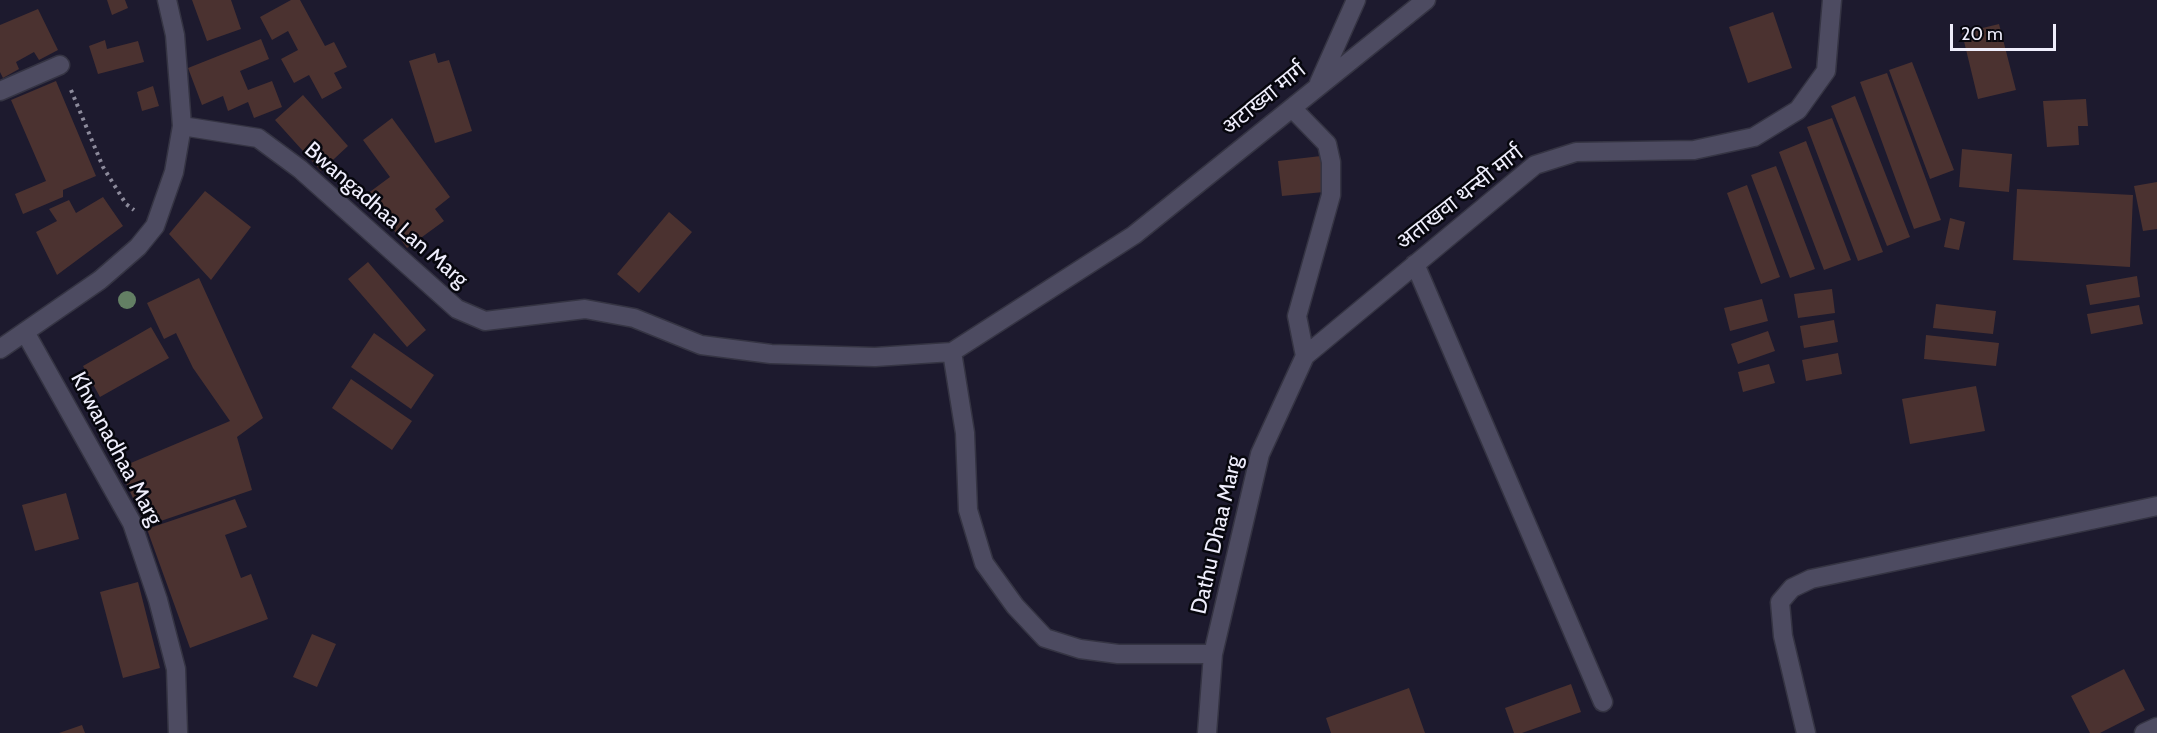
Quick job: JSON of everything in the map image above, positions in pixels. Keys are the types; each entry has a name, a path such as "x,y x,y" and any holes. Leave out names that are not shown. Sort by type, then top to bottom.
{"street":[{"path":"0,349 100,280 138,247 155,226 174,172 182,126 175,35 167,0"},
{"path":"1317,87 1356,0"},
{"name":"अटाख्वा मार्ग","path":"1134,235 1426,0"},
{"name":"अताखवा थन्सी मार्ग","path":"1305,356 1535,165 1576,152 1694,150 1754,137 1798,110 1826,71 1832,0"},
{"path":"0,91 60,64"},
{"path":"1292,108 1327,144 1332,162 1331,195 1297,316 1305,356"},
{"name":"Bwangadhaa Lan Marg","path":"182,126 258,138 300,169 457,309 485,321 585,309 634,318 701,345 760,352 875,357 952,352 1134,235"},
{"path":"1415,264 1603,702"},
{"name":"Khwanadhaa Marg","path":"25,332 132,523 158,600 176,669 178,733"},
{"path":"952,352 965,433 968,510 984,563 1015,606 1045,638 1080,649 1118,654 1213,654"},
{"name":"Dathu Dhaa Marg","path":"1207,733 1213,654 1260,454 1305,356"},
{"path":"1806,733 1783,636 1780,602 1792,588 1811,579 2157,506"},
{"path":"2144,733 2157,727"}],"path":[{"path":"60,64 103,167 126,204 155,226"}],"building":[{"path":"107,0 125,0 128,8 112,15"},
{"path":"192,0 231,0 241,29 207,41"},
{"path":"291,0 300,0 325,46 334,42 347,67 334,73 342,88 322,99 309,75 294,83 281,59 298,50 288,31 272,40 260,17"},
{"path":"38,9 58,50 39,60 34,52 16,62 19,69 3,78 0,72 0,25"},
{"path":"1773,12 1792,68 1748,83 1729,27"},
{"path":"1999,24 2016,90 1978,99 1962,33"},
{"path":"261,39 269,59 240,71 248,90 272,81 282,107 254,118 248,102 228,111 223,96 202,105 188,68"},
{"path":"105,40 107,49 138,41 144,62 98,74 89,46"},
{"path":"435,53 438,63 449,60 472,131 435,143 409,61"},
{"path":"1912,62 1954,170 1930,179 1889,70"},
{"path":"1887,73 1941,220 1914,229 1860,82"},
{"path":"56,81 96,176 63,190 63,197 23,214 15,194 46,181 11,100"},
{"path":"153,86 159,106 142,111 137,92"},
{"path":"303,95 348,146 321,171 275,120"},
{"path":"1855,96 1910,237 1887,246 1831,106"},
{"path":"2086,99 2088,126 2078,126 2079,145 2047,147 2043,101"},
{"path":"392,118 450,197 435,209 444,221 407,248 367,194 390,177 363,140"},
{"path":"1832,118 1883,252 1858,261 1807,127"},
{"path":"1806,141 1851,260 1824,270 1779,152"},
{"path":"1962,149 2012,154 2009,192 1959,187"},
{"path":"1321,156 1324,192 1282,196 1278,161"},
{"path":"1776,166 1815,269 1790,278 1751,175"},
{"path":"2157,182 2157,229 2143,231 2134,186"},
{"path":"1747,185 1780,277 1761,284 1727,193"},
{"path":"2017,189 2133,195 2130,267 2013,260"},
{"path":"205,191 251,227 211,280 169,234"},
{"path":"103,197 123,226 57,275 36,232 57,221 49,209 69,200 76,213"},
{"path":"669,212 692,232 639,293 617,274"},
{"path":"1950,218 1965,222 1959,250 1944,247"},
{"path":"368,262 426,330 407,347 348,279"},
{"path":"2137,276 2140,297 2090,305 2086,285"},
{"path":"199,278 263,418 237,437 252,490 146,526 119,468 230,421 193,368 176,333 164,339 147,303"},
{"path":"1832,289 1835,313 1798,318 1794,294"},
{"path":"1762,299 1768,321 1730,331 1724,308"},
{"path":"1936,304 1996,311 1993,334 1933,328"},
{"path":"2139,305 2143,324 2091,334 2087,314"},
{"path":"1834,320 1838,342 1804,348 1800,326"},
{"path":"151,327 169,358 100,397 83,366"},
{"path":"1768,331 1775,351 1738,364 1731,344"},
{"path":"374,333 434,375 411,409 351,367"},
{"path":"1926,335 1999,343 1996,366 1924,359"},
{"path":"1838,353 1842,374 1806,381 1802,360"},
{"path":"1769,364 1775,383 1743,392 1738,372"},
{"path":"351,379 412,421 392,450 332,408"},
{"path":"1976,386 1985,431 1910,444 1902,399"},
{"path":"66,493 79,539 35,551 22,505"},
{"path":"235,499 247,527 225,535 241,578 251,574 268,619 190,648 147,529"},
{"path":"138,582 160,668 123,678 100,592"},
{"path":"312,634 336,644 317,687 293,677"},
{"path":"2124,669 2145,710 2100,733 2090,733 2071,696"},
{"path":"1571,684 1581,712 1522,733 1514,733 1505,708"},
{"path":"1409,688 1425,733 1331,733 1326,718"},
{"path":"82,725 85,733 59,733"}]}
